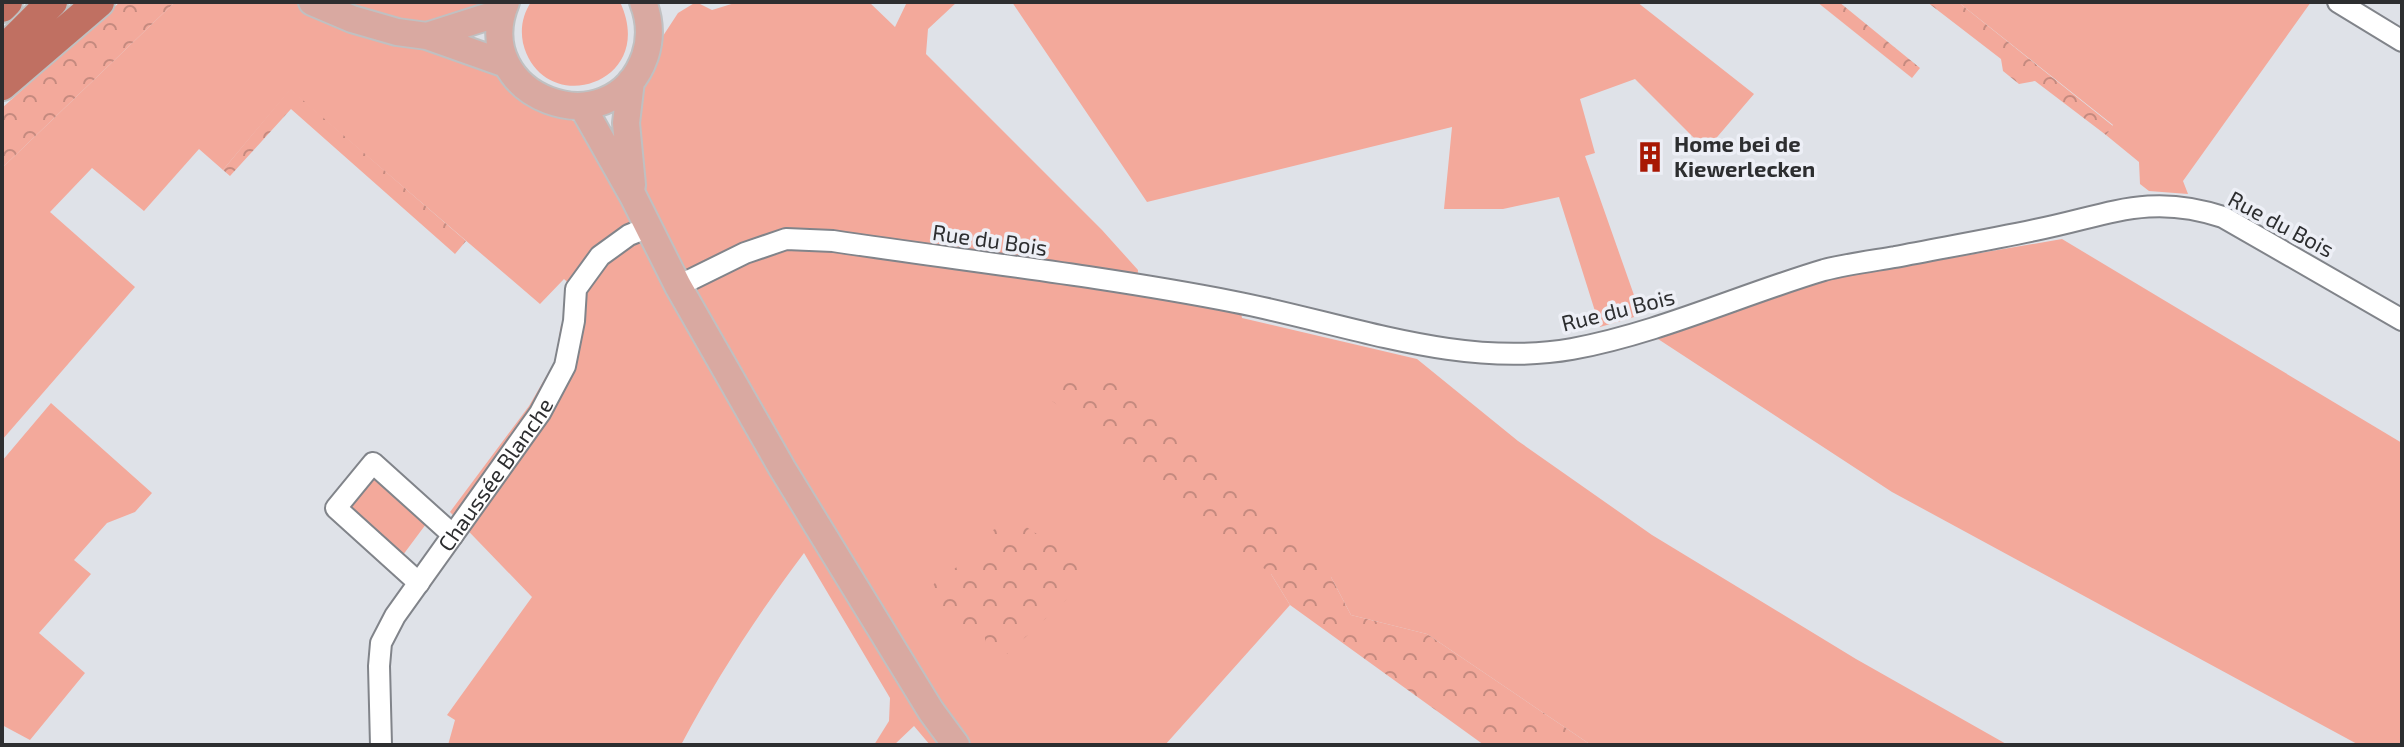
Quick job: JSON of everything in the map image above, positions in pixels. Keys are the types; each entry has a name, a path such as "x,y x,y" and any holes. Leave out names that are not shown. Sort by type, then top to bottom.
{"highway":[{"path":"2,7 7,2"},
{"path":"2,52 52,2"},
{"path":"2,85 99,2"}],"main road":[{"path":"312,2 352,19 397,32 427,36 506,64"},
{"path":"504,7 499,30 506,64 520,83 538,97 559,105 582,106 617,94 631,81 642,64 648,45 649,25 643,2"},
{"path":"427,36 504,7"},
{"path":"631,81 626,123 633,196"},
{"path":"582,106 633,196 678,286 840,563 931,711 956,745"}],"street":[{"path":"2338,2 2402,41"},
{"name":"Rue du Bois","path":"678,286 745,253 786,239 833,241 1137,284 1239,302 1422,345 1501,354 1571,349 1645,331 1827,270 2125,209 2160,205 2193,207 2223,217 2402,320"},
{"name":"Chaussée Blanche","path":"381,745 378,689 381,643 395,616 540,413 565,366 574,321 576,289 600,256 629,235 649,227"},
{"path":"419,583 336,508 373,463 453,535"}],"green space":[{"path":"120,2 175,2 2,168 2,108"},
{"path":"175,2 489,2 428,35 488,66 522,99 543,112 568,118 597,133 633,194 637,91 654,67 661,39 678,13 696,2 712,10 738,2 869,2 895,27 907,2 957,2 928,29 926,54 1102,230 1138,270 1137,284 1239,302 1242,318 1417,359 1518,441 1652,535 1856,659 2008,745 1591,745 1427,634 1351,615 1331,577 1271,574 1290,605 1165,745 930,745 914,726 894,745 874,745 889,721 890,698 804,553 739,646 681,745 448,745 455,720 447,715 532,597 450,512 529,406 555,361 561,325 574,321 576,290 564,279 540,304 290,90 223,170 199,149 144,211 92,168 50,212 135,287 2,440 2,168"},
{"path":"531,2 620,2 628,31 624,54 611,72 593,82 572,86 552,81 534,67 523,43 523,21"},
{"path":"1012,2 1637,2 1754,94 1706,150 1635,79 1580,99 1595,153 1585,156 1641,315 1600,327 1559,197 1503,209 1444,209 1452,127 1147,202"},
{"path":"1817,2 1839,2 1920,68 1912,78"},
{"path":"1927,2 1958,2 2113,126 2106,135 2035,81 2019,84 2003,71 2001,59"},
{"path":"1958,2 2311,2 2183,181 2188,194 2149,191 2140,184 2139,162 2106,135 2113,125"},
{"path":"290,89 466,241 455,254 291,109 230,176 223,170"},
{"path":"2062,239 2402,443 2402,745 2359,745 1892,492 1658,339 1828,279"},
{"path":"1106,374 1331,577 1351,615 1427,634 1591,745 1484,745 1290,605 1271,574 1051,400 1063,380"},
{"path":"51,403 152,493 135,512 107,523 74,560 91,574 39,633 85,673 30,740 2,725 2,461"},
{"path":"373,463 432,516 397,563 336,508"},
{"path":"1016,520 1077,561 1081,586 1007,654 985,645 985,618 971,636 947,629 933,611 927,594 939,577 986,551 993,530"}],"place":[{"name":"Home bei de Kiewerlecken","path":"1650,157"}]}
